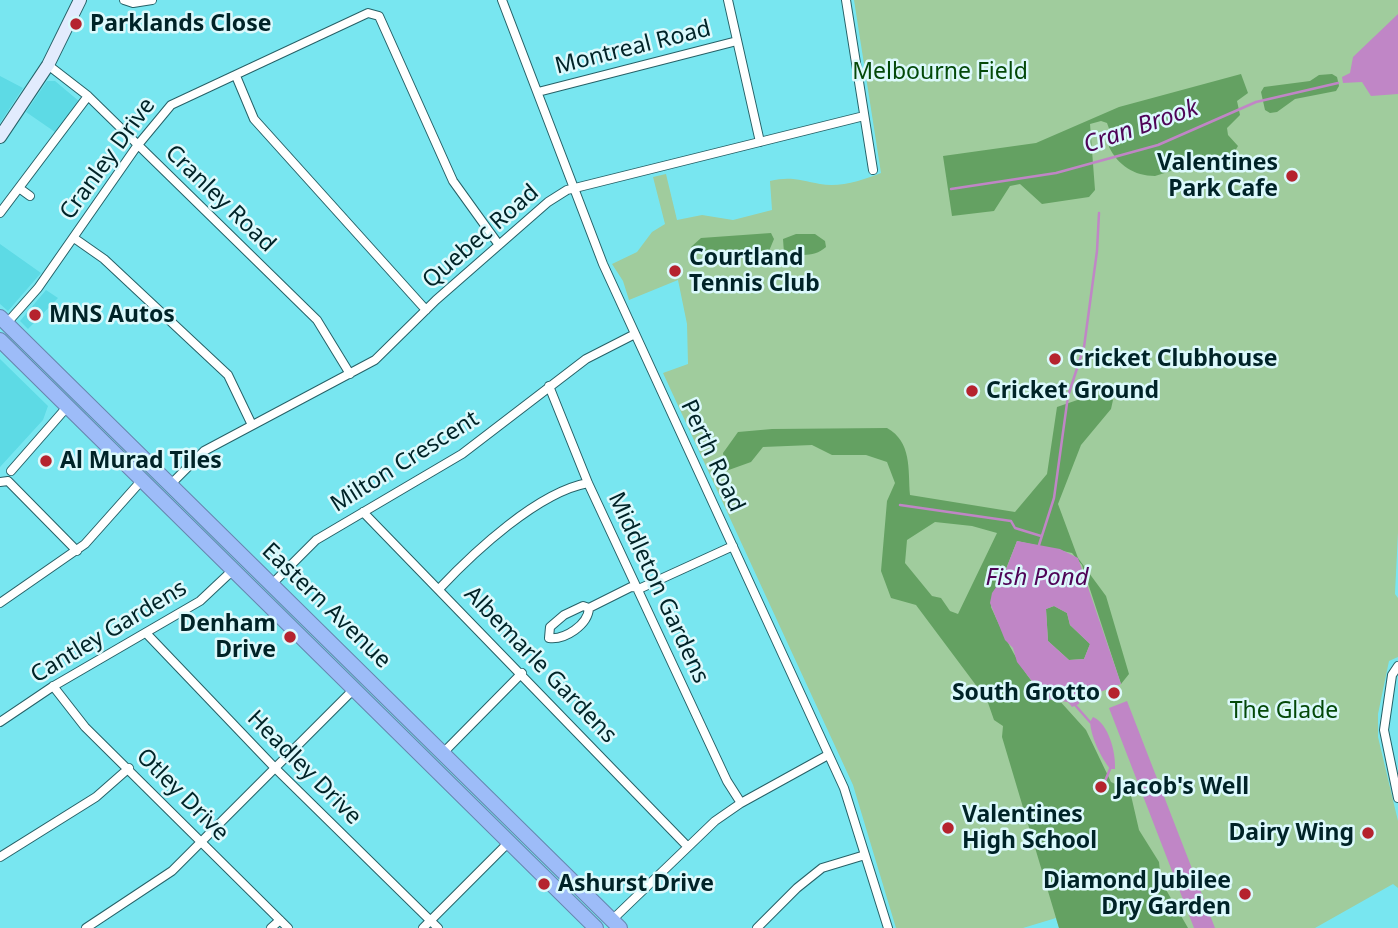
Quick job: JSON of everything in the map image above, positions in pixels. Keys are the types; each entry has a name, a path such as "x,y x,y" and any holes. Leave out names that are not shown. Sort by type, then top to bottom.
{"highway":[{"name":"Eastern Avenue","path":"3,320 616,924"},
{"name":"Eastern Avenue","path":"0,340 510,841 593,927"}],"street":[{"path":"0,137 48,65 80,0"},
{"path":"124,0 133,3 152,0"},
{"name":"Perth Road","path":"502,0 573,189 635,334 844,788 888,928"},
{"path":"728,0 760,142"},
{"path":"846,0 873,170"},
{"name":"Cranley Drive","path":"3,320 38,288 137,146 170,105 368,13 379,16 453,181 499,246"},
{"name":"Montreal Road","path":"538,92 737,41"},
{"name":"Cranley Road","path":"48,65 88,96 317,320 350,374"},
{"path":"236,76 254,119 426,310"},
{"path":"0,213 88,96"},
{"name":"Quebec Road","path":"171,484 201,453 374,360 548,202 573,189 864,116"},
{"path":"19,188 30,196"},
{"path":"74,239 104,259 228,375 252,425"},
{"name":"Milton Crescent","path":"272,584 316,540 462,454 586,359 635,334"},
{"name":"Middleton Gardens","path":"549,386 588,482 636,588 722,772 740,803"},
{"path":"11,471 67,407"},
{"path":"0,603 77,551 142,480"},
{"path":"4,482 77,551"},
{"path":"440,589 464,563 537,505 588,482"},
{"name":"Albemarle Gardens","path":"363,512 687,846"},
{"path":"589,608 589,615 575,629 559,638 549,638 551,627 564,615 579,607 589,608 631,587 636,588 733,546"},
{"name":"Cantley Gardens","path":"0,722 53,687 200,601 233,569"},
{"name":"Headley Drive","path":"146,633 275,768 438,928"},
{"path":"1398,666 1392,676 1384,723 1386,747 1398,798"},
{"path":"443,753 522,673"},
{"name":"Otley Drive","path":"53,687 85,727 288,928"},
{"path":"86,928 172,871 354,689"},
{"path":"616,924 687,846 740,803 828,755"},
{"path":"0,857 96,797 129,768"},
{"path":"423,928 510,841"},
{"path":"757,928 797,888 822,868 865,855"},
{"path":"271,928 280,920"}],"shaded area":[{"path":"0,76 23,88 0,123"},
{"path":"47,81 55,81 80,102 55,132 26,112"},
{"path":"0,244 41,273 8,311 0,304"},
{"path":"46,290 58,298 28,329 20,321"},
{"path":"0,359 48,406 43,420 0,467"}],"green space":[{"path":"854,0 1398,0 1398,532 1395,594 1398,598 1398,657 1389,661 1378,714 1378,737 1398,821 1398,888 1393,884 1315,928 1059,928 1056,918 1023,928 896,928 853,785 663,373 688,364 687,324 678,280 629,300 623,281 612,264 637,252 652,232 665,224 653,177 666,174 677,220 702,215 733,220 772,210 770,181 789,179 835,185 859,181 881,173"},
{"path":"1241,74 1248,93 1237,101 1240,115 1227,128 1228,135 1238,146 1235,151 1155,176 1140,174 1122,164 1113,153 1109,147 1112,137 1107,123 1101,121 1090,124 1095,190 1089,197 1042,204 1020,184 1010,186 994,211 952,216 943,156 1036,143 1119,107"},
{"path":"1332,74 1337,77 1339,86 1336,91 1295,99 1277,112 1270,113 1265,110 1261,92 1264,87 1310,81 1319,75"},
{"path":"771,233 774,239 769,251 694,251 691,247 701,238"},
{"path":"796,234 815,234 825,241 826,247 811,254 784,253 783,239"},
{"path":"1106,394 1113,400 1111,409 1081,445 1058,504 1078,558 1106,596 1129,674 1121,684 1082,565 1072,553 1017,541 991,607 1028,677 1048,697 1058,699 1086,730 1111,782 1130,791 1139,830 1159,862 1161,881 1188,928 1059,928 1002,737 1003,726 994,720 987,700 916,605 891,598 881,571 887,501 895,483 887,462 866,455 832,455 812,445 763,447 751,462 726,471 723,453 738,432 887,428 905,448 910,495 1015,512 1047,474 1057,407 1089,396","holes":["935,522 972,526 997,533 958,614 950,611 941,598 932,596 905,563 907,540"]},
{"path":"1054,606 1067,613 1070,625 1090,644 1084,659 1069,660 1048,641 1046,609"}],"water":[{"path":"1398,14 1398,94 1371,96 1362,82 1343,83 1342,77 1350,73 1353,57"},
{"name":"Fish Pond","path":"1017,541 1060,549 1078,558 1121,684 1079,700 1079,704 1072,707 1068,702 1046,699 1017,662 1013,648 1005,640 990,603 992,593 1003,577","holes":["1054,606 1067,613 1070,625 1090,644 1084,659 1069,660 1048,641 1046,609"]},
{"path":"1127,701 1215,928 1194,928 1109,708"},
{"path":"1093,717 1107,732 1115,769 1110,769 1097,746 1090,722"}],"waterway":[{"name":"Cran Brook","path":"951,189 1056,173 1158,145 1256,102 1338,83"},
{"path":"1039,545 1054,498 1068,396 1084,347 1097,251 1099,213"},
{"path":"900,505 1011,521 1015,528 1041,536"},
{"path":"1075,705 1090,722"},
{"path":"1105,781 1110,769"}],"place":[{"name":"Parklands Close","path":"76,24"},
{"name":"Valentines Park Cafe","path":"1292,176"},
{"name":"Courtland Tennis Club","path":"675,271"},
{"name":"MNS Autos","path":"35,315"},
{"name":"Cricket Clubhouse","path":"1055,359"},
{"name":"Cricket Ground","path":"972,391"},
{"name":"Al Murad Tiles","path":"46,461"},
{"name":"Denham Drive","path":"290,637"},
{"name":"South Grotto","path":"1114,693"},
{"name":"Jacob's Well","path":"1101,787"},
{"name":"Valentines High School","path":"948,828"},
{"name":"Dairy Wing","path":"1368,833"},
{"name":"Ashurst Drive","path":"544,884"},
{"name":"Diamond Jubilee Dry Garden","path":"1245,894"}],"park label":[{"name":"Melbourne Field","path":"940,72"},
{"name":"The Glade","path":"1284,711"}]}
